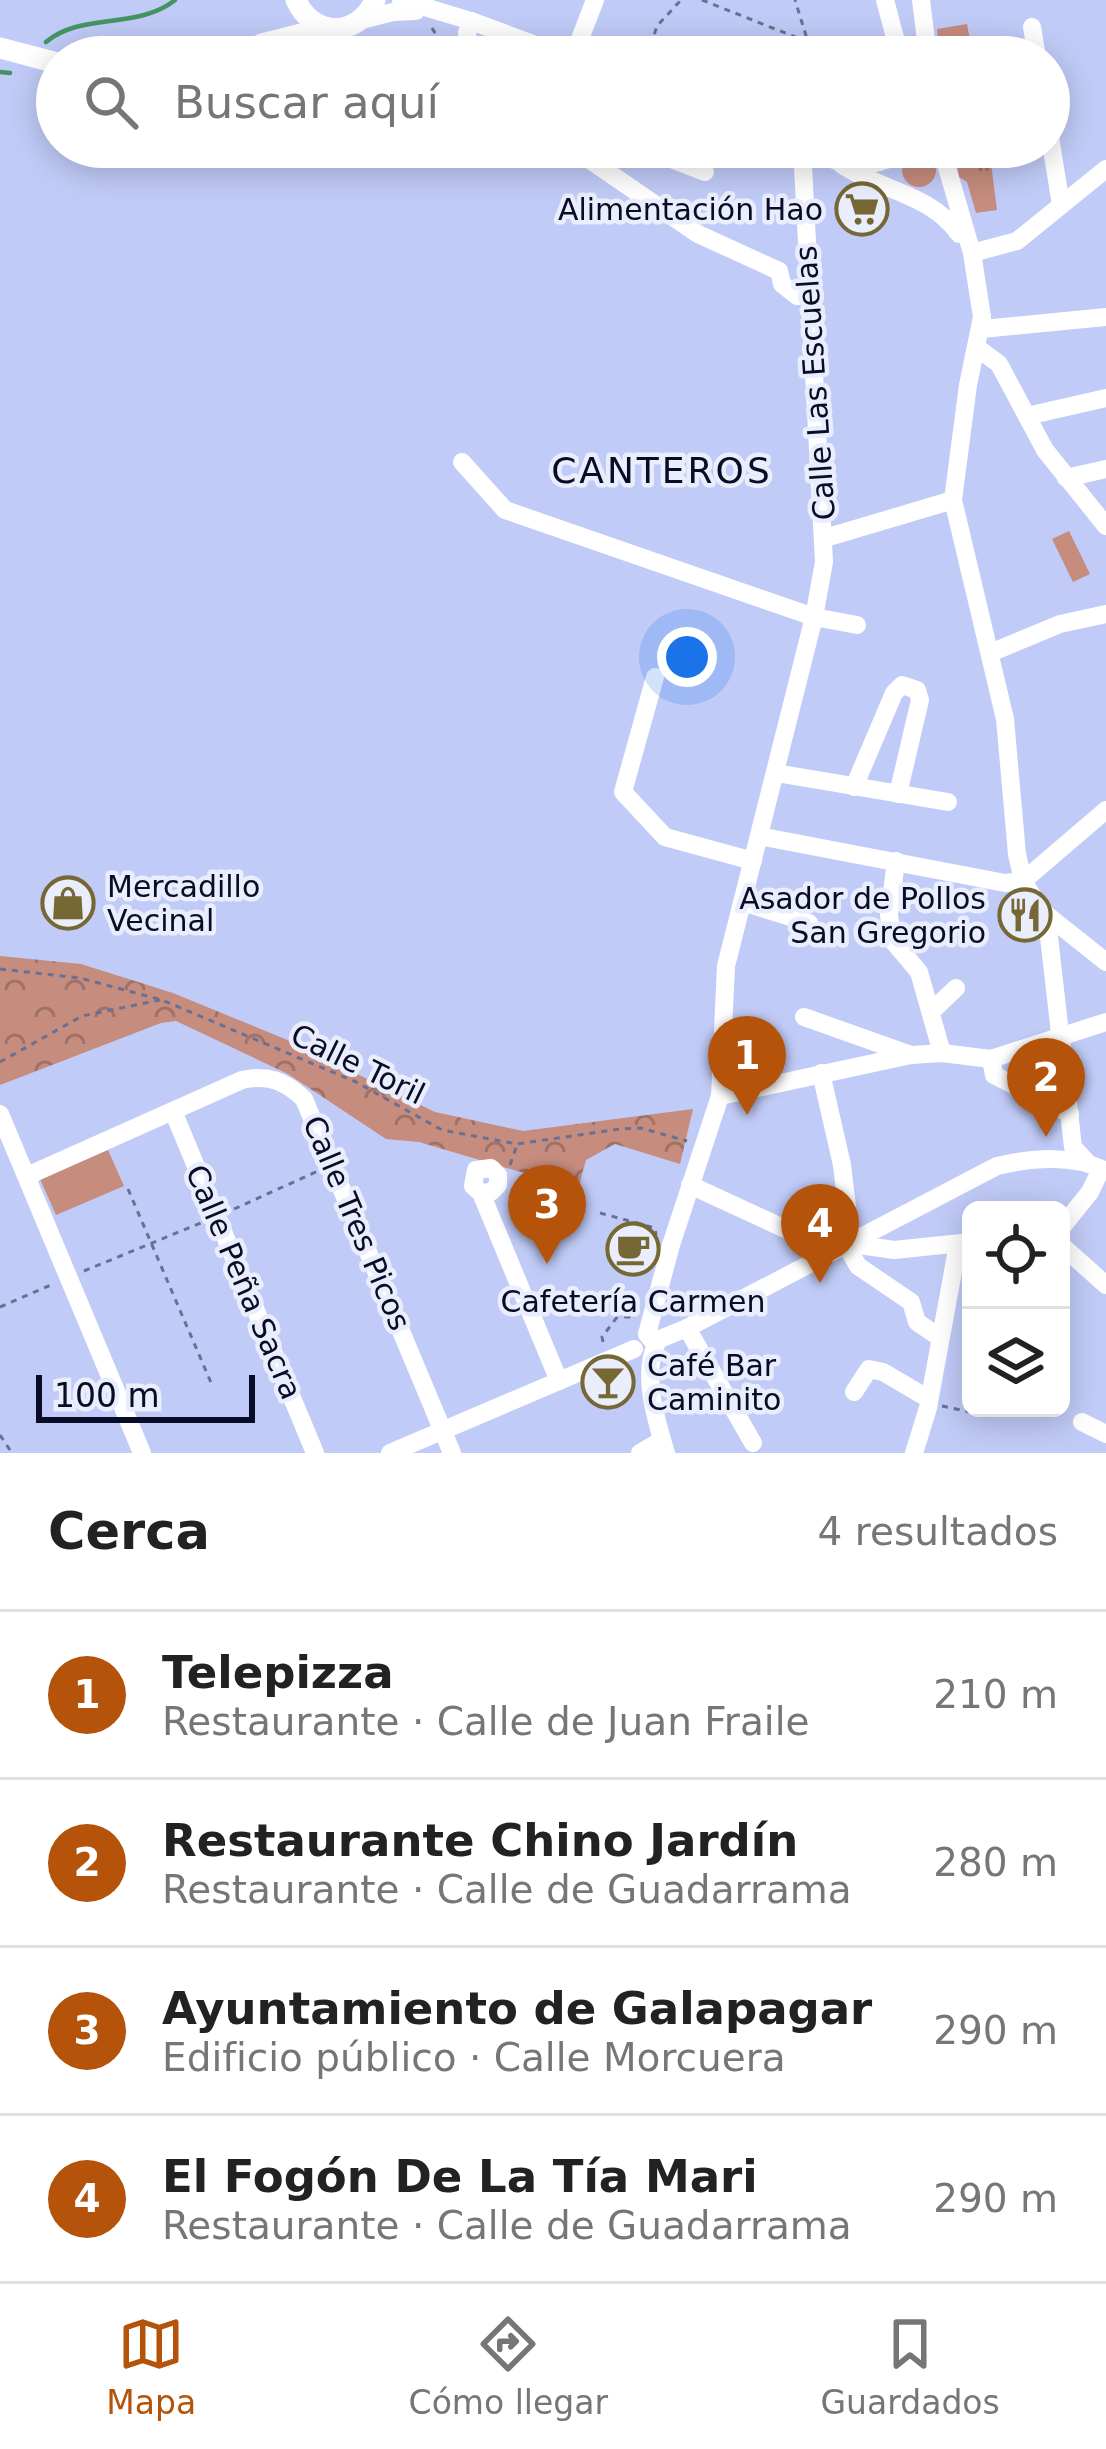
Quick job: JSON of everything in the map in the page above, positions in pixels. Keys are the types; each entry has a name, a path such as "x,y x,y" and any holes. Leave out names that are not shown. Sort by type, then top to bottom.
{"main road":[{"path":"269,36 295,0 309,20 325,28"},
{"path":"294,36 344,29 362,20 375,0"},
{"path":"0,48 36,57"}],"street":[{"path":"400,0 520,36"},
{"path":"580,36 595,0"},
{"path":"885,0 895,36"},
{"path":"362,20 427,10"},
{"path":"467,36 471,21"},
{"path":"1032,27 1034,36"},
{"path":"602,168 698,234 778,271 782,284 797,296 810,296"},
{"path":"695,168 705,172"},
{"name":"Calle Las Escuelas","path":"646,1345 671,1245 720,1096 723,985 814,617 825,538 801,168"},
{"path":"856,168 876,183 908,194 933,194 938,168"},
{"path":"896,168 893,179 948,219 972,253"},
{"path":"945,168 981,298 978,347 953,500 1008,737 1015,843 1023,881 1042,911 1106,962"},
{"path":"1055,168 1061,206"},
{"path":"972,253 1017,241 1106,169"},
{"path":"778,271 808,262"},
{"path":"978,347 1106,316"},
{"path":"978,347 999,364 1045,450 1106,526"},
{"path":"1027,416 1106,398"},
{"path":"462,462 505,510 814,617 856,625"},
{"path":"1066,478 1106,469"},
{"path":"825,538 953,500"},
{"path":"990,653 1060,624 1106,614"},
{"path":"655,677 623,792 665,837 753,861"},
{"path":"854,787 894,693 910,685 920,700 898,794"},
{"path":"776,773 949,802"},
{"path":"759,836 1005,883 1023,881 1106,810"},
{"path":"896,861 889,916 892,940 919,972 943,1053"},
{"path":"743,902 809,923"},
{"path":"1042,911 1073,1148 1098,1167"},
{"path":"933,1010 956,988"},
{"path":"804,1017 911,1055"},
{"path":"720,1096 911,1055 991,1059 1106,1022"},
{"path":"991,1059 994,1075 1070,1114"},
{"path":"821,1073 842,1165 843,1245 858,1266 911,1302 916,1322 939,1337"},
{"name":"Calle Tres Picos","path":"27,1176 242,1080 272,1078 290,1085 304,1099 452,1453"},
{"name":"Calle Peña Sacra","path":"173,1111 315,1453"},
{"path":"0,1114 142,1453"},
{"path":"390,1453 686,1328 997,1166 1016,1161 1098,1167"},
{"path":"1070,1217 1090,1192 1098,1167"},
{"path":"690,1185 843,1245 894,1250 962,1243"},
{"path":"481,1193 559,1382"},
{"path":"1070,1253 1106,1285"},
{"path":"914,1453 962,1254"},
{"path":"686,1328 753,1443"},
{"path":"640,1453 664,1447 646,1345"},
{"path":"854,1392 869,1369 883,1372 929,1401"},
{"path":"1082,1422 1106,1434"}],"path":[{"path":"653,36 656,26 681,0"},
{"path":"702,0 793,36"},
{"path":"795,0 806,36"},
{"path":"846,188 871,199"},
{"name":"Calle Toril","path":"0,969 80,978 162,1000 356,1082 442,1130 518,1144 641,1128 703,1148"},
{"path":"0,1062 82,1016 162,1000"},
{"path":"511,1162 518,1144"},
{"path":"0,1307 332,1165"},
{"path":"128,1189 212,1385"},
{"path":"600,1213 655,1228 658,1240 671,1245"},
{"path":"571,1290 625,1318"},
{"path":"604,1344 602,1336 618,1316"},
{"path":"929,1401 962,1409"},
{"path":"0,1436 12,1453"}],"green space":[{"path":"967,24 969,36 938,36 937,29"},
{"path":"902,168 936,168 935,177 926,186 912,186 903,177"},
{"path":"958,168 992,168 997,210 976,213 967,182 959,177"},
{"path":"1069,531 1090,574 1073,582 1052,539"},
{"path":"0,956 81,964 173,993 285,1039 435,1112 523,1131 693,1109 680,1164 615,1144 586,1160 578,1189 419,1142 386,1139 288,1074 176,1021 0,1085"},
{"path":"108,1150 124,1186 56,1215 40,1179"}],"waterway":[{"path":"55,36 76,27 144,15 175,0"},
{"path":"0,72 10,73"}],"place":[{"name":"Alimentación Hao","path":"862,209"},
{"name":"Mercadillo Vecinal","path":"68,903"},
{"name":"Asador de Pollos San Gregorio","path":"1025,915"},
{"name":"Telepizza","path":"747,1115"},
{"name":"Restaurante Chino Jardín","path":"1046,1137"},
{"name":"Cafetería Carmen","path":"633,1249"},
{"name":"Ayuntamiento de Galapagar","path":"547,1264"},
{"name":"El Fogón De La Tía Mari","path":"820,1283"},
{"name":"Café Bar Caminito","path":"608,1382"}],"district":[{"name":"CANTEROS","path":"662,470"}]}
